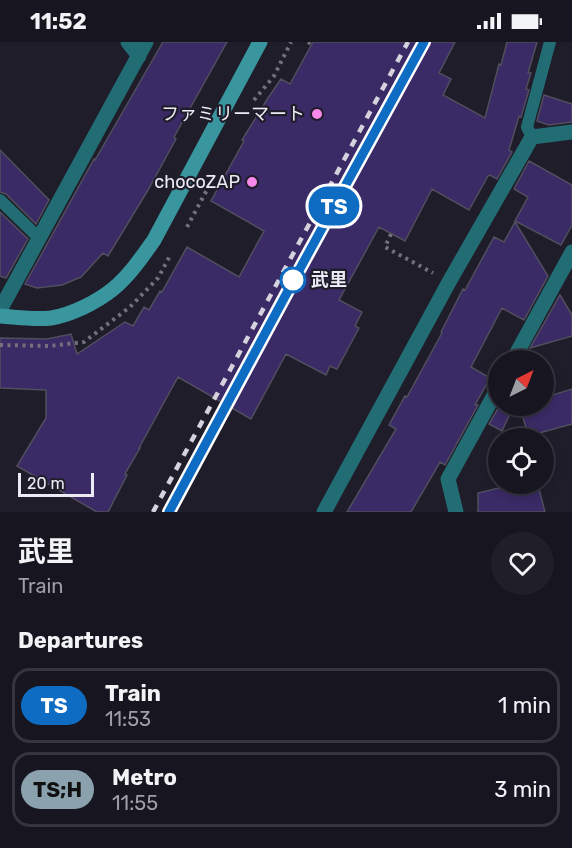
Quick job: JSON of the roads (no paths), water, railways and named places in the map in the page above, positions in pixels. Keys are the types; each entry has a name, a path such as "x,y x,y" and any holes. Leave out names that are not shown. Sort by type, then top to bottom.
{"street":[{"path":"128,42 139,56"},
{"path":"0,310 146,42"},
{"path":"0,316 50,318 66,315 113,289 136,265 154,240 260,42"},
{"path":"324,512 449,282 532,137 572,132"},
{"path":"518,350 572,252"},
{"path":"456,512 448,479 488,406"}],"lane":[{"path":"532,137 527,127 550,42"},
{"path":"0,200 39,238"}],"railway":[{"path":"153,512 408,42"},
{"path":"169,512 424,42"}],"train":[{"name":"TS","path":"169,512 424,42"}],"place":[{"name":"ファミリーマート","path":"317,114"},
{"name":"chocoZAP","path":"252,182"},
{"name":"武里","path":"293,280"}]}
